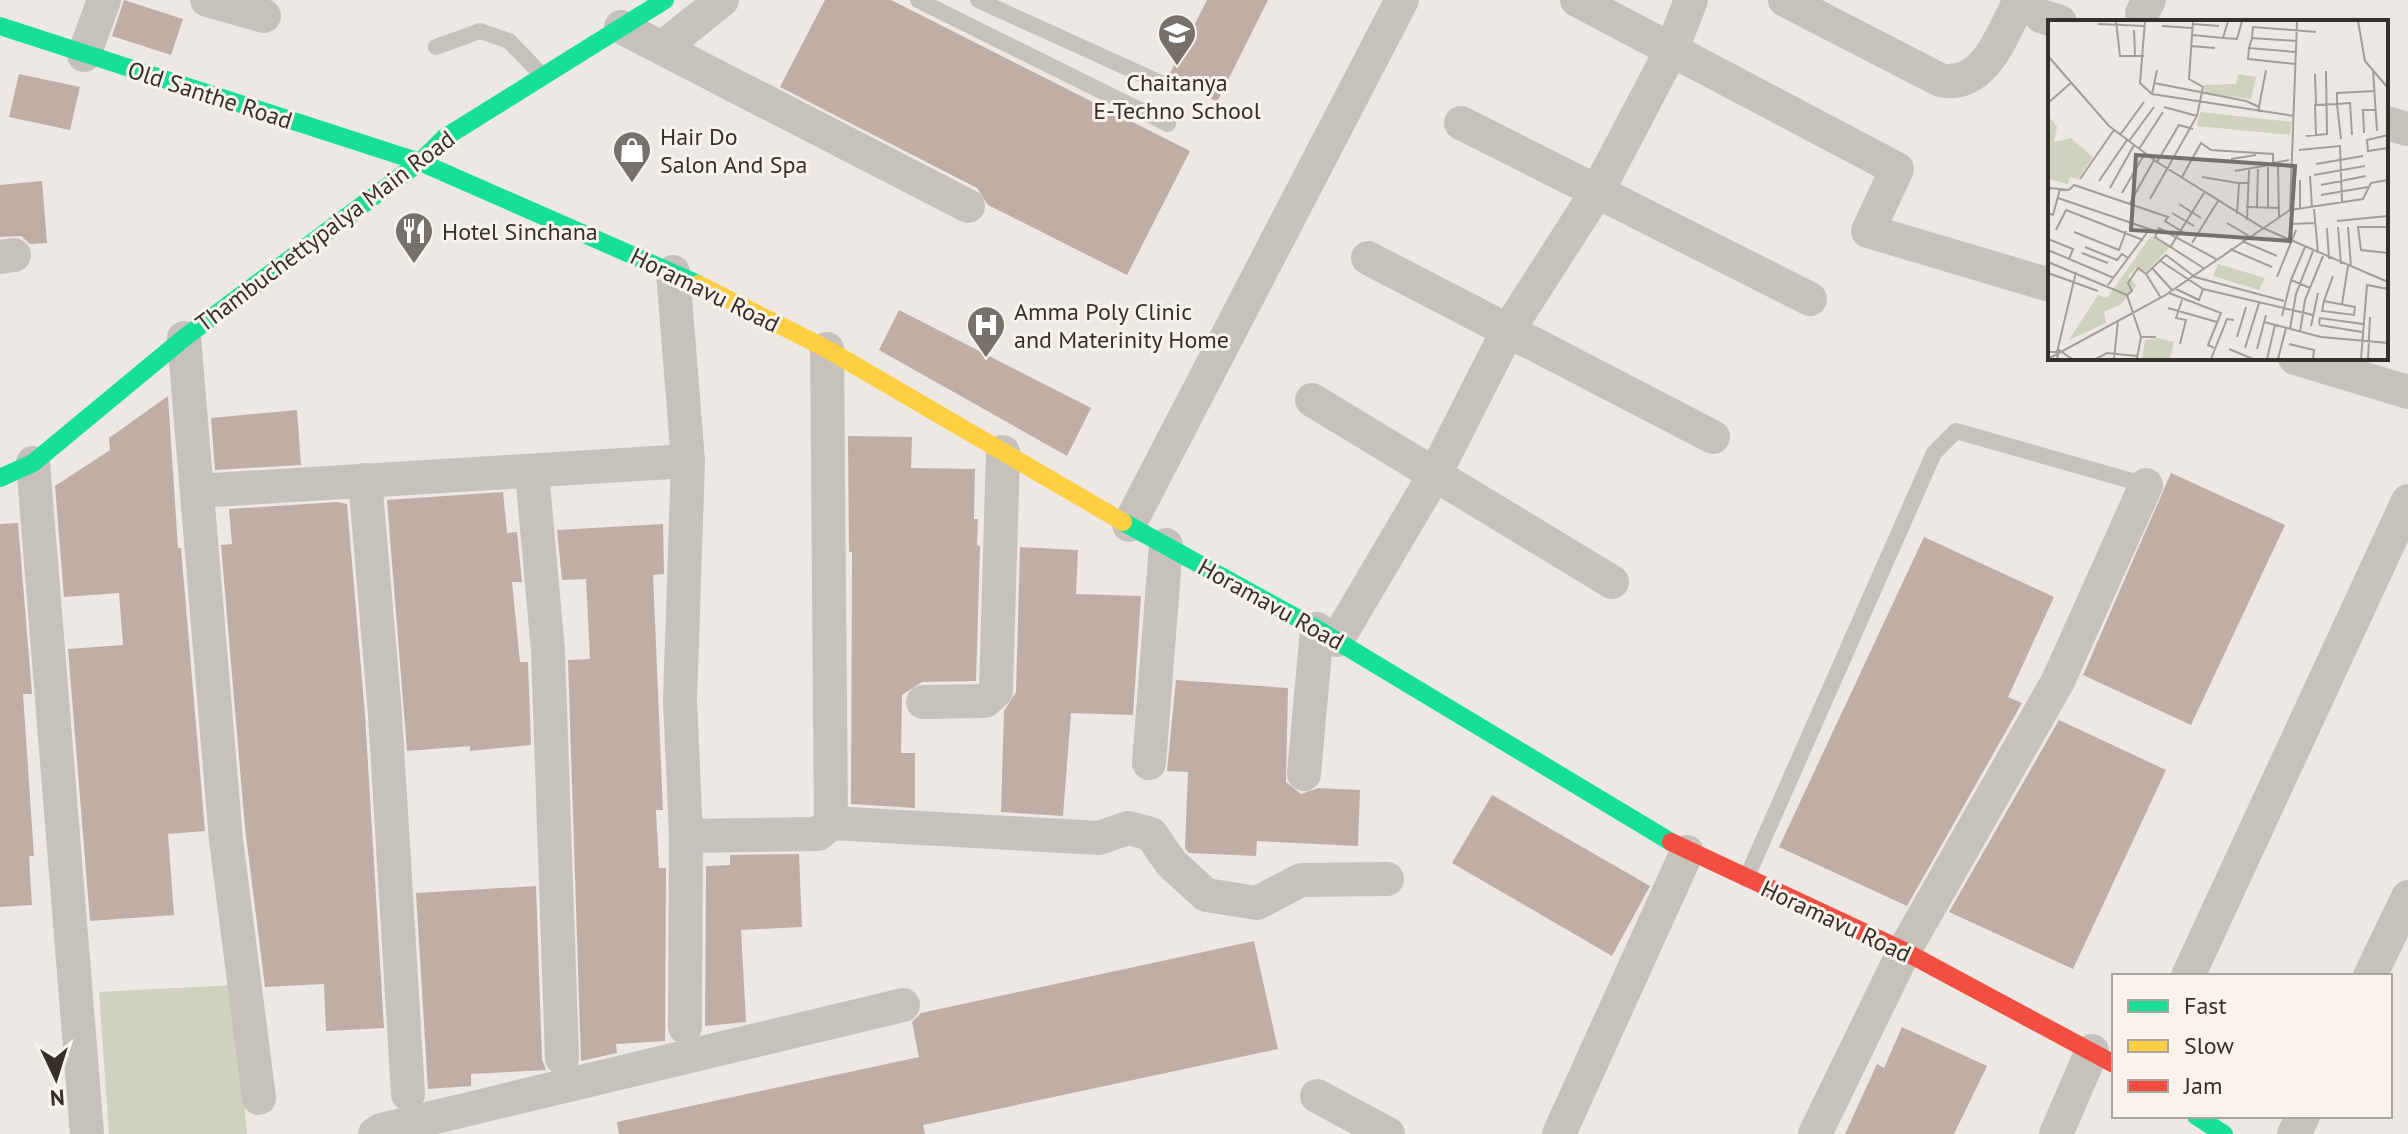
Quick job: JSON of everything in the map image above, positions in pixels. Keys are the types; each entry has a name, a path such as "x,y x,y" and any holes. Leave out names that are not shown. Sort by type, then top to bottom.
{"street":[{"path":"84,55 104,0"},
{"path":"207,0 264,16"},
{"name":"Thambuchettypalya Main Road","path":"0,478 33,463 184,338 420,162 444,138 665,0"},
{"path":"662,48 722,0"},
{"path":"1129,525 1402,0"},
{"path":"1577,0 1897,169 1868,231 2048,284"},
{"path":"1304,774 1327,635 1435,474 1507,332 1598,190 1672,49 1691,0"},
{"path":"1789,1 1940,80 1954,83 1977,72 2040,13"},
{"name":"Old Santhe Road","path":"0,26 420,162"},
{"path":"621,27 968,206"},
{"path":"1461,123 1810,299"},
{"path":"2388,124 2408,129"},
{"name":"Horamavu Road","path":"420,162 673,272 827,349 1129,525 1327,635 1687,852 1904,951 2103,1058"},
{"path":"1368,258 1713,437"},
{"path":"673,272 688,461 680,700 686,836 685,1027"},
{"path":"184,338 226,840 259,1098"},
{"path":"827,349 831,823"},
{"path":"2302,360 2408,392"},
{"path":"1312,400 1612,582"},
{"path":"923,702 985,701 996,691 1003,452"},
{"path":"197,491 532,473 688,461"},
{"path":"33,463 87,1134"},
{"path":"532,473 548,651 562,1058"},
{"path":"365,480 385,714 408,1094"},
{"path":"1815,1134 1904,951 2058,681 2146,485"},
{"path":"2189,974 2408,501"},
{"path":"1149,763 1166,545"},
{"path":"686,836 818,834 831,823 1099,838 1128,828 1151,834 1171,863 1206,895 1257,903 1301,880 1387,879"},
{"path":"1559,1134 1687,852"},
{"path":"2371,974 2408,897"},
{"path":"375,1134 381,1130 903,1005"},
{"path":"2056,1134 2103,1058"},
{"path":"1317,1096 1388,1134"},
{"path":"2199,1118 2224,1134"}],"lane":[{"path":"918,0 1168,124"},
{"path":"978,0 1163,84"},
{"path":"436,47 480,31 509,41 543,76"},
{"path":"1745,879 1934,453 1956,431 2146,485"}],"green space":[{"path":"234,985 247,1134 109,1134 99,992"}],"building":[{"path":"124,0 183,19 171,55 112,36"},
{"path":"825,0 891,0 1190,151 1127,275 988,205 977,188 780,87"},
{"path":"1207,0 1268,0 1217,102 1169,75"},
{"path":"19,74 80,87 70,130 9,117"},
{"path":"42,181 47,243 30,244 21,236 0,237 0,185"},
{"path":"899,310 1091,408 1067,456 879,350"},
{"path":"168,396 178,548 181,548 205,831 168,834 174,915 90,921 68,649 123,645 119,593 64,597 55,486 110,450 109,438"},
{"path":"297,410 301,465 215,470 211,418"},
{"path":"848,436 912,437 911,468 975,469 974,519 978,519 977,545 980,546 976,681 922,682 902,695 901,753 915,753 915,808 851,804 852,552 849,552"},
{"path":"2171,473 2285,525 2191,725 2083,675"},
{"path":"503,492 507,533 517,532 522,582 512,582 520,662 528,662 531,745 470,751 470,746 407,751 387,500"},
{"path":"337,502 347,504 365,715 384,1028 326,1031 324,984 265,987 245,828 221,545 232,544 229,509"},
{"path":"18,523 32,694 23,694 34,856 29,856 32,905 0,907 0,524"},
{"path":"663,524 664,574 653,575 663,810 656,810 659,868 666,868 665,1041 616,1044 617,1053 581,1061 568,660 590,659 586,579 562,580 557,530"},
{"path":"1924,537 2054,597 2008,697 2022,703 1907,906 1779,847"},
{"path":"1020,547 1078,550 1076,594 1141,596 1133,715 1071,713 1063,816 1001,812 1004,711 1016,692"},
{"path":"1176,680 1288,688 1286,782 1301,794 1318,788 1360,790 1358,846 1257,841 1256,856 1189,853 1185,848 1188,772 1167,771"},
{"path":"2059,720 2166,770 2073,969 1949,912"},
{"path":"1492,795 1650,886 1612,956 1452,863"},
{"path":"799,854 802,927 741,930 746,1022 705,1026 706,866 730,865 730,855"},
{"path":"536,886 542,1059 546,1070 471,1074 471,1086 428,1089 416,893"},
{"path":"1254,941 1278,1049 923,1125 925,1134 619,1134 617,1122 919,1057 912,1022 921,1013"},
{"path":"1902,1027 1987,1066 1954,1134 1845,1134 1877,1064 1884,1068"}],"traffic: fast":[{"path":"0,478 33,463 184,338 420,162 444,138 665,0"},
{"path":"0,26 420,162 698,284"},
{"path":"1123,522 1317,629 1671,842"},
{"path":"2199,1118 2224,1134"}],"traffic: slow":[{"path":"698,284 827,349 1123,522"}],"traffic: jam":[{"path":"1671,842 1904,951 2112,1063"}],"place":[{"name":"Chaitanya E-Techno School","path":"1177,67"},
{"name":"Hair Do Salon And Spa","path":"632,184"},
{"name":"Hotel Sinchana","path":"414,265"},
{"name":"Amma Poly Clinic and Materinity Home","path":"986,359"}]}
